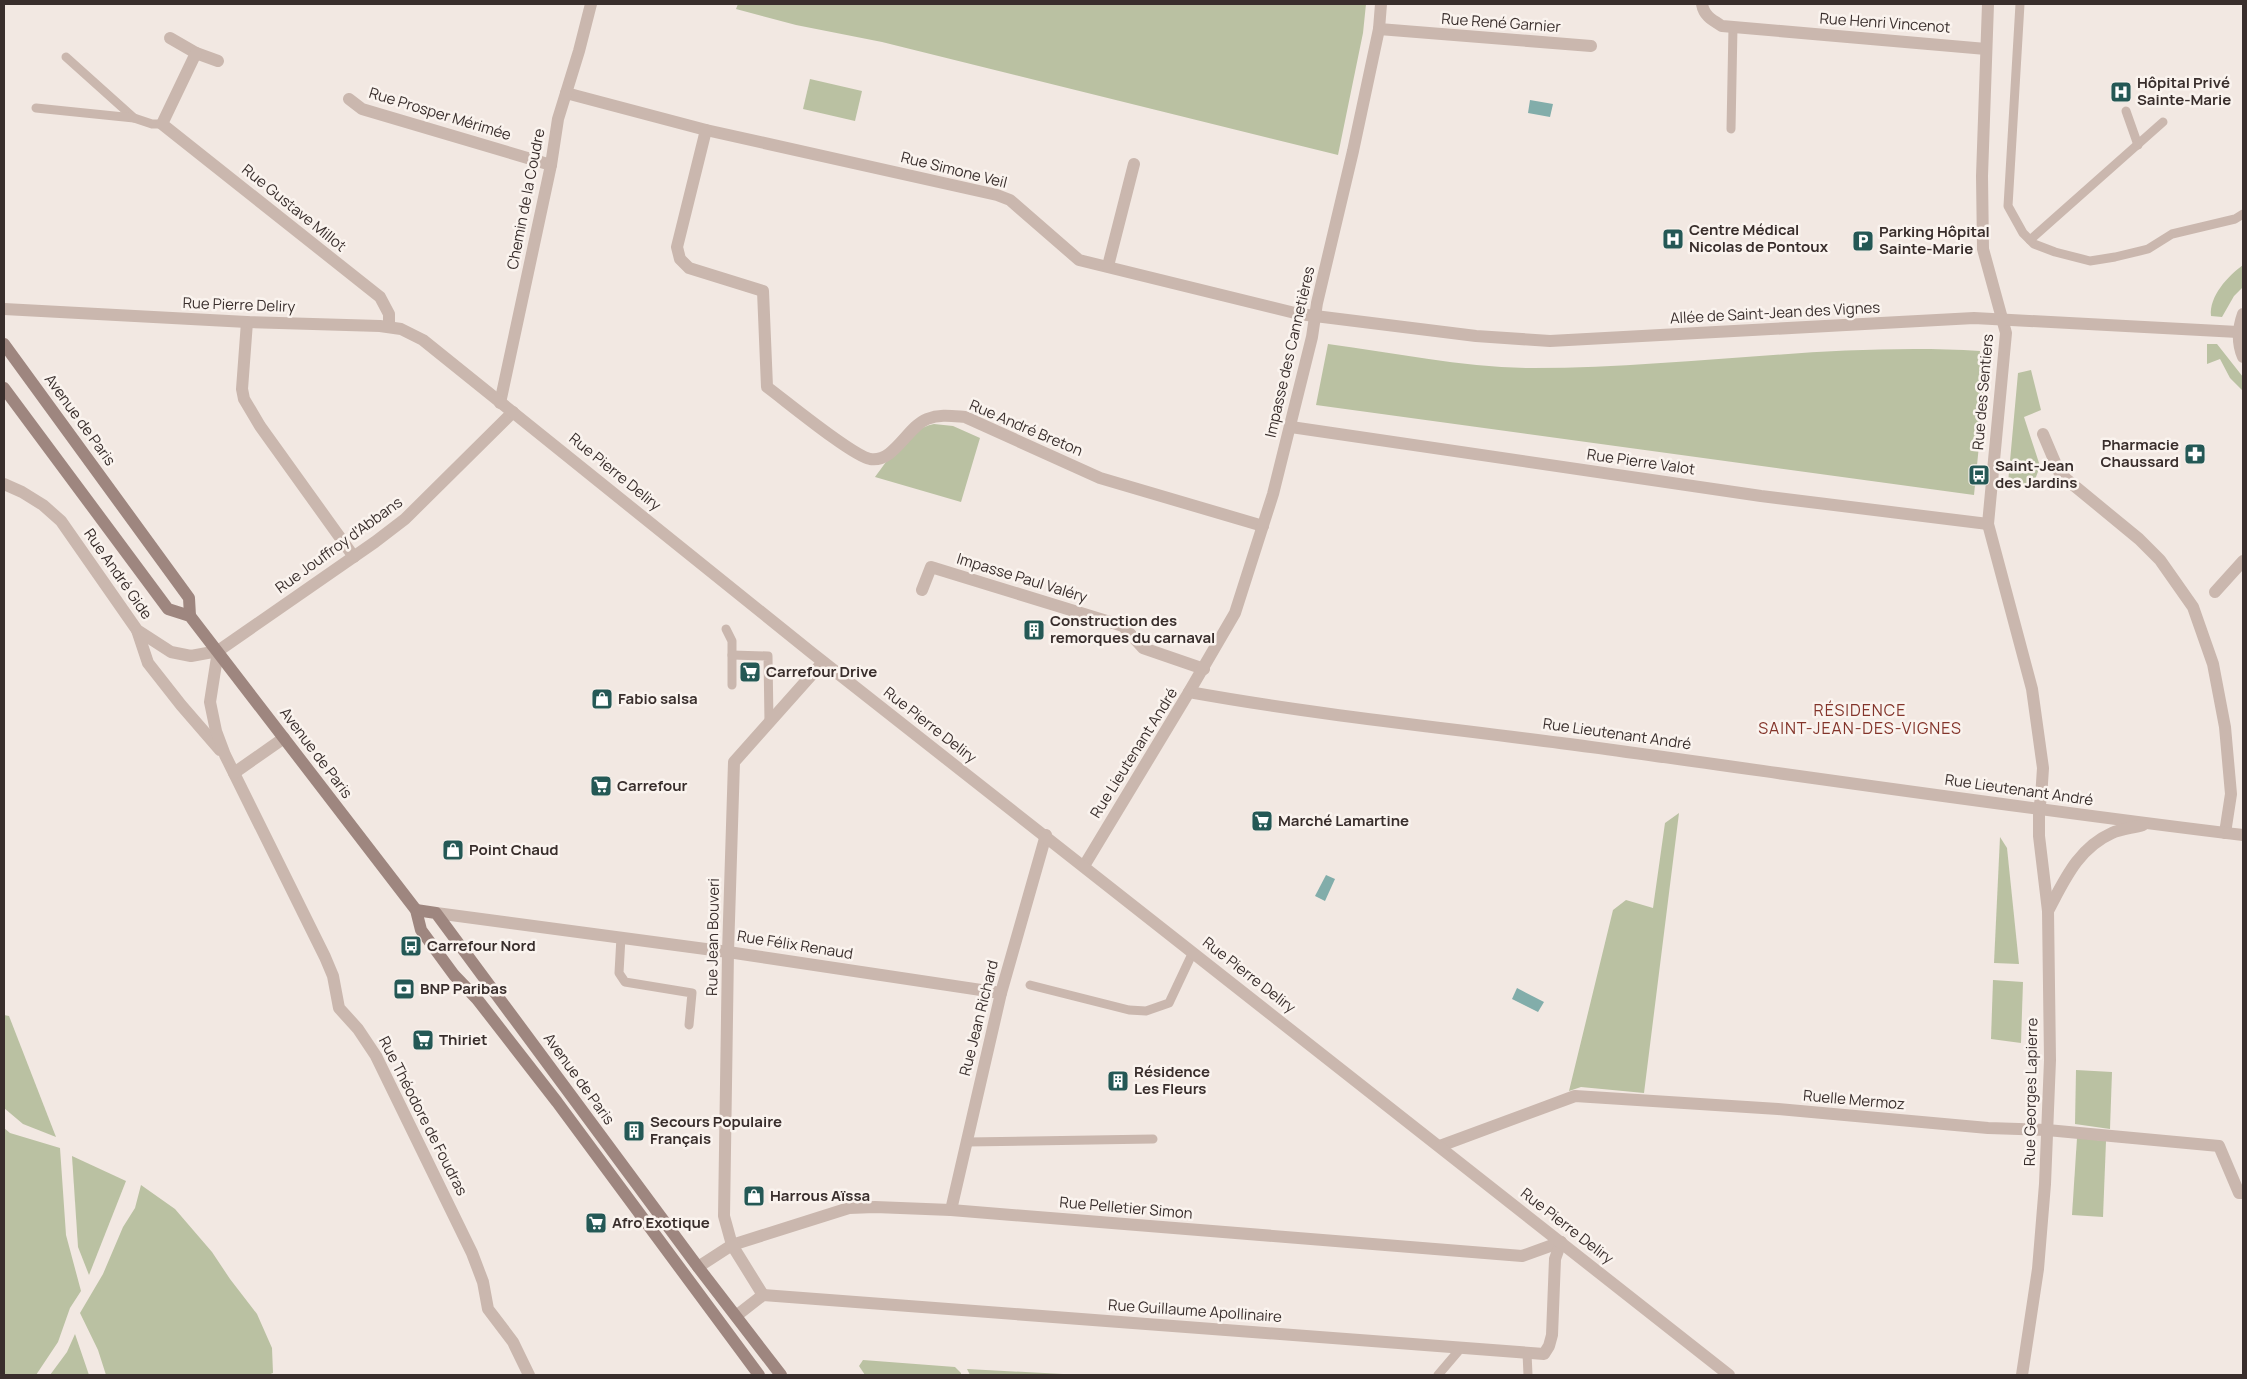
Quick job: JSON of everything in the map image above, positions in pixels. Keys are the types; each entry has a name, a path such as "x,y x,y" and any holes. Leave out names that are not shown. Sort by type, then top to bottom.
{"main road":[{"name":"Avenue de Paris","path":"4,344 189,598 190,616 416,910 420,930 454,975 477,999 556,1102 759,1375"},
{"path":"4,388 168,610 190,616"},
{"path":"416,910 436,913"},
{"name":"Avenue de Paris","path":"436,913 698,1267 781,1375"}],"street":[{"name":"Chemin de la Coudre","path":"500,402 551,165 558,120 591,4"},
{"name":"Impasse des Cannetières","path":"1189,692 1235,613 1263,526 1291,427 1379,30 1382,4"},
{"name":"Rue Henri Vincenot","path":"1702,4 1703,10 1709,19 1722,26 1986,49"},
{"name":"Rue des Sentiers","path":"1988,4 1982,166 1983,250 2006,334 1988,524 2005,596 2032,689 2043,768 2039,809"},
{"name":"Rue René Garnier","path":"1379,30 1592,46"},
{"path":"170,38 196,53 218,61"},
{"path":"162,124 196,53"},
{"name":"Rue Simone Veil","path":"566,93 706,130 997,195 1010,200 1079,260 1315,317"},
{"name":"Rue Prosper Mérimée","path":"349,99 362,109 551,165"},
{"name":"Rue Gustave Millot","path":"162,124 380,297 389,314 389,327"},
{"name":"Rue André Breton","path":"706,130 677,247 680,259 689,268 763,291 767,387 851,449 868,458 880,459 890,453 910,431 926,419 943,415 965,417 1100,478 1263,526"},
{"path":"1108,266 1134,164"},
{"name":"Rue Pierre Deliry","path":"4,309 247,322 389,327 401,329 423,340 823,662 1046,835 1729,1375"},
{"path":"2243,314 2238,332 2240,350 2243,357"},
{"name":"Allée de Saint-Jean des Vignes","path":"1315,317 1476,336 1550,341 1974,318 2238,332"},
{"path":"247,322 242,388 244,399 260,426 354,557"},
{"name":"Rue Jouffroy d'Abbans","path":"218,651 354,557 405,519 513,412"},
{"name":"Rue Pierre Valot","path":"1291,427 1761,496 1988,524"},
{"path":"2043,434 2060,474 2140,540 2160,560 2193,607 2213,664 2225,727 2231,794 2225,832"},
{"name":"Rue André Gide","path":"4,484 43,505 61,521 136,630 171,652 191,656 218,651"},
{"path":"2215,592 2243,561"},
{"name":"Impasse Paul Valéry","path":"922,590 931,567 1123,626 1143,648 1204,669"},
{"path":"136,630 148,663 180,706 225,755"},
{"name":"Rue Théodore de Foudras","path":"218,651 210,702 212,720 225,755 325,958 333,976 338,1008 358,1029 376,1056 472,1253 483,1282 488,1309 513,1342 529,1375"},
{"name":"Rue Jean Bouveri","path":"763,1295 732,1245 724,1216 728,952 734,762 823,662"},
{"name":"Rue Lieutenant André","path":"1084,866 1189,692 1252,704 1505,735 2039,809 2243,835"},
{"path":"234,773 284,738"},
{"name":"Rue Georges Lapierre","path":"2022,1375 2038,1269 2045,1184 2050,1060 2048,911 2039,836 2039,809"},
{"path":"2048,911 2072,865 2092,846 2112,833 2148,823"},
{"name":"Rue Jean Richard","path":"951,1210 1001,993 1046,835"},
{"name":"Rue Félix Renaud","path":"436,913 638,939 1001,993"},
{"name":"Ruelle Mermoz","path":"1440,1146 1575,1096 1778,1109 1988,1128 2047,1130 2219,1146 2239,1193 2243,1193"},
{"name":"Rue Pelletier Simon","path":"698,1267 732,1245 849,1208 875,1207 951,1210 1522,1256 1561,1242"},
{"name":"Rue Guillaume Apollinaire","path":"763,1295 1544,1354 1549,1346 1552,1335 1556,1259 1561,1242"},
{"path":"736,1316 763,1295"}],"lane":[{"path":"2020,4 2008,206 2018,226 2034,244 2055,252 2090,261 2148,249 2172,234 2235,219 2243,214"},
{"path":"1731,130 1733,27"},
{"path":"66,57 134,118"},
{"path":"36,108 134,118 152,124 162,124"},
{"path":"2126,111 2138,144"},
{"path":"2030,240 2163,122"},
{"path":"726,629 732,641 732,685"},
{"path":"732,655 768,656 769,722"},
{"path":"620,937 619,973 625,982 692,992 689,1025"},
{"path":"1030,985 1129,1010 1146,1011 1169,1003 1193,952"},
{"path":"967,1142 1153,1139"},
{"path":"1438,1375 1461,1348"},
{"path":"1527,1353 1528,1375"}],"green space":[{"path":"738,4 1366,4 1363,33 1338,155 882,42 796,25 736,9"},
{"path":"810,79 862,91 855,121 803,109"},
{"path":"2243,265 2243,287 2234,296 2222,317 2211,316 2211,309 2216,294 2231,275"},
{"path":"1328,344 1457,363 1534,368 1646,364 1813,352 1924,349 1980,351 1979,361 1987,366 1974,495 1316,405"},
{"path":"2207,344 2217,344 2243,377 2243,391 2230,378 2220,359 2207,364"},
{"path":"2031,370 2041,410 2024,417 2040,466 2032,488 2008,483 2018,373"},
{"path":"934,424 953,426 980,438 961,502 875,477 907,438 924,427"},
{"path":"1679,813 1644,1093 1581,1087 1569,1091 1613,910 1626,900 1653,908 1665,823"},
{"path":"2000,837 2007,848 2019,964 1994,963"},
{"path":"1993,980 2023,982 2021,1043 1991,1039"},
{"path":"4,1015 9,1016 56,1137 23,1124 4,1108"},
{"path":"2076,1070 2112,1072 2110,1129 2075,1124"},
{"path":"4,1128 10,1133 60,1148 66,1235 81,1291 70,1308 58,1342 36,1375 4,1375"},
{"path":"2077,1138 2106,1141 2103,1217 2072,1215"},
{"path":"72,1156 126,1181 89,1275 78,1247"},
{"path":"141,1185 175,1209 212,1252 257,1314 272,1348 273,1373 268,1375 106,1375 98,1350 80,1313 103,1274 123,1227 135,1208"},
{"path":"75,1334 89,1375 50,1375 67,1352"},
{"path":"863,1360 955,1367 961,1375 865,1375 859,1366"},
{"path":"967,1369 1082,1375 970,1375"}],"water":[{"path":"1530,100 1553,104 1550,117 1528,113"},
{"path":"1326,875 1335,879 1325,901 1315,896"},
{"path":"1517,988 1544,1002 1538,1012 1512,999"}],"place":[{"name":"Hôpital Privé Sainte-Marie","path":"2121,92"},
{"name":"Centre Médical Nicolas de Pontoux","path":"1673,239"},
{"name":"Parking Hôpital Sainte-Marie","path":"1863,241"},
{"name":"Pharmacie Chaussard","path":"2195,454"},
{"name":"Saint-Jean des Jardins","path":"1979,475"},
{"name":"Construction des remorques du carnaval","path":"1034,630"},
{"name":"Carrefour Drive","path":"750,672"},
{"name":"Fabio salsa","path":"602,699"},
{"name":"Carrefour","path":"601,786"},
{"name":"Marché Lamartine","path":"1262,821"},
{"name":"Point Chaud","path":"453,850"},
{"name":"Carrefour Nord","path":"411,946"},
{"name":"BNP Paribas","path":"404,989"},
{"name":"Thiriet","path":"423,1040"},
{"name":"Résidence Les Fleurs","path":"1118,1081"},
{"name":"Secours Populaire Français","path":"634,1131"},
{"name":"Harrous Aïssa","path":"754,1196"},
{"name":"Afro Exotique","path":"596,1223"}],"district":[{"name":"RÉSIDENCE SAINT-JEAN-DES-VIGNES","path":"1860,719"}]}
